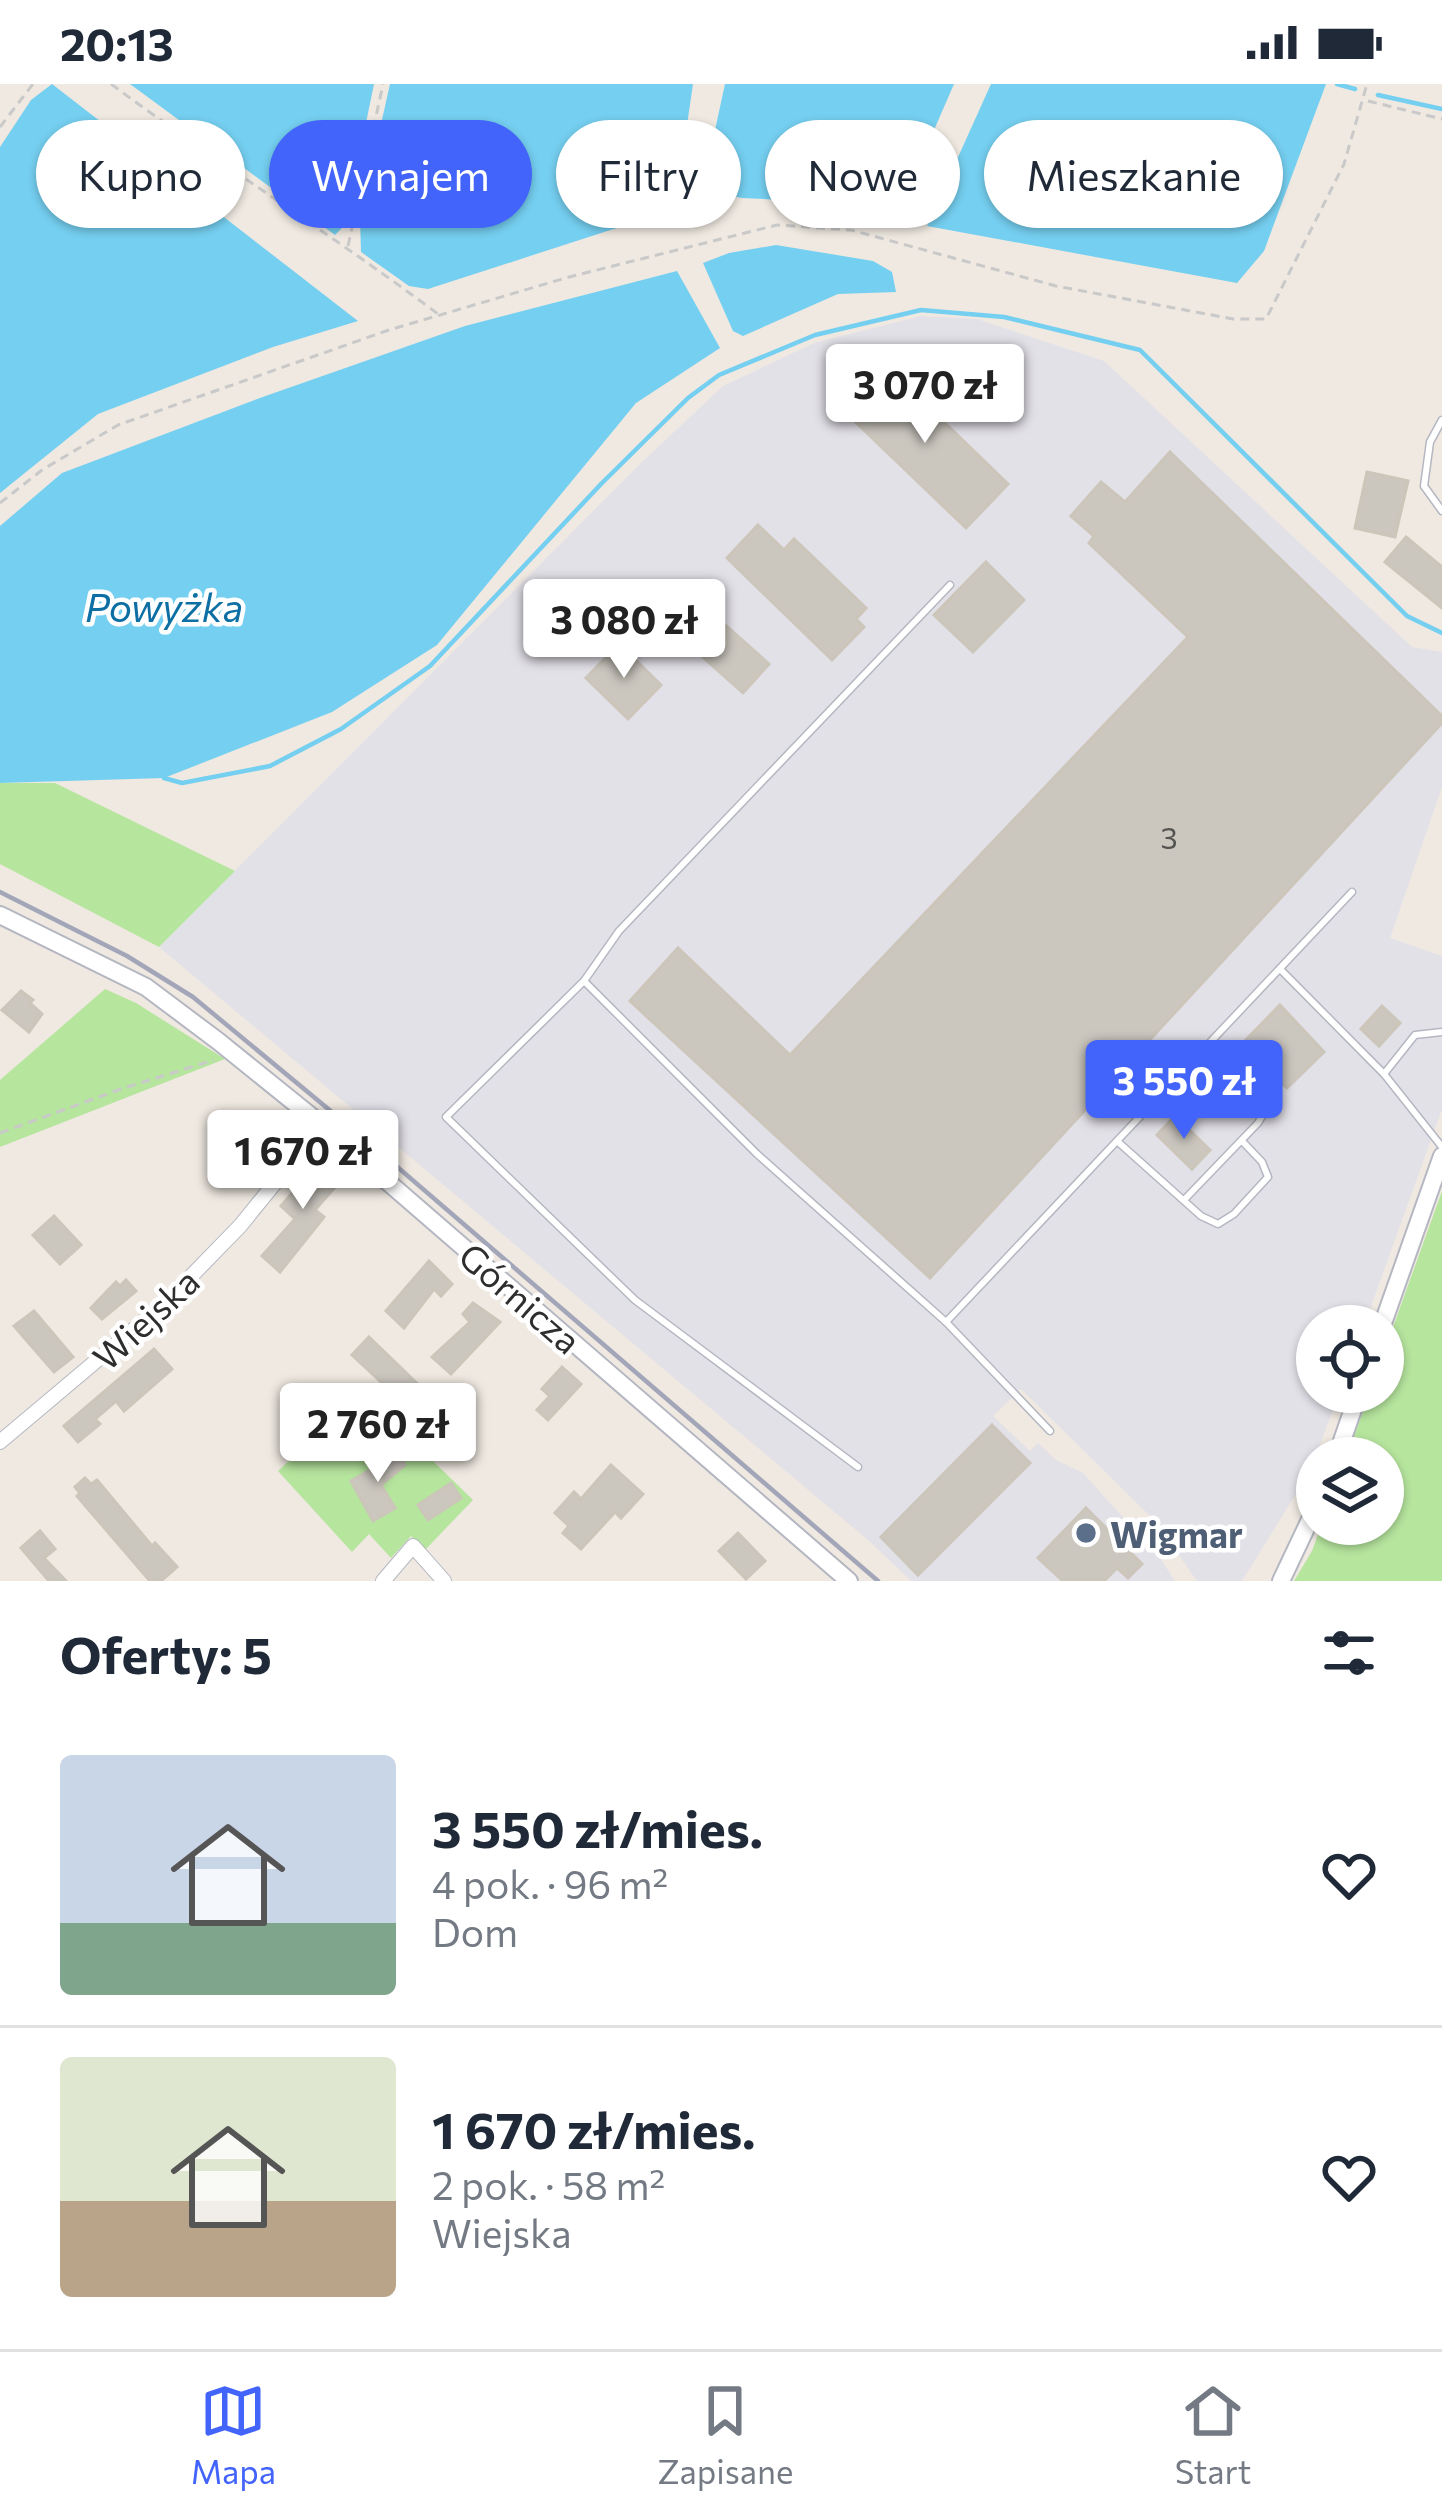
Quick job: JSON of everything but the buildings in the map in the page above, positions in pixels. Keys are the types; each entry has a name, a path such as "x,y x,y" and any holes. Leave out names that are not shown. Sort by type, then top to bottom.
{"street":[{"name":"Górnicza","path":"0,915 146,987 235,1055 849,1581"},
{"name":"Wiejska","path":"0,1442 165,1303 240,1226 322,1125"},
{"path":"1389,1305 1442,1151"},
{"path":"1281,1581 1298,1545"},
{"path":"383,1581 412,1546 444,1581"}],"lane":[{"path":"1442,420 1430,442 1424,486 1442,511"},
{"path":"858,1467 635,1300 446,1117 584,981 619,931 950,585"},
{"path":"946,1322 1352,892"},
{"path":"1280,969 1384,1074 1442,1151"},
{"path":"584,981 757,1154 946,1322 1049,1430"},
{"path":"1384,1074 1415,1035 1442,1032"},
{"path":"1184,1200 1242,1142 1266,1109 1209,1044"},
{"path":"1117,1141 1201,1216 1218,1224 1234,1214 1268,1177 1262,1162 1242,1142"}],"path":[{"path":"0,127 33,84"},
{"path":"111,84 298,218 348,246 439,315"},
{"path":"348,246 383,84"},
{"path":"0,503 42,470 118,425 439,315 569,277 778,226 851,230 1056,286 1233,319 1266,319 1344,164 1367,84"},
{"path":"1364,100 1442,119"},
{"path":"0,1133 121,1089 235,1055"}],"shaded area":[{"path":"921,316 977,319 1104,361 1412,647 1442,652 1442,787 1390,938 1442,956 1442,1109 1372,1305 1296,1305 1296,1413 1332,1413 1323,1437 1296,1437 1296,1494 1242,1581 1197,1581 1156,1522 1021,1389 993,1416 1030,1451 1038,1443 1056,1460 1083,1473 1175,1581 911,1581 868,1540 159,947 723,386 814,343"}],"green space":[{"path":"0,783 55,783 235,871 159,947 0,864"},
{"path":"105,989 225,1059 0,1147 0,1080"},
{"path":"1442,1191 1442,1581 1294,1581 1314,1545 1404,1545 1404,1437 1354,1437 1362,1413 1404,1413 1401,1305"},
{"path":"362,1392 473,1500 425,1550 411,1536 391,1558 369,1534 352,1552 278,1471"}],"water":[{"path":"52,84 98,120 36,120 36,228 238,228 358,321 273,347 98,414 0,493 0,147 31,100"},
{"path":"130,84 374,84 367,120 269,120 269,186 245,169 245,120 179,120"},
{"path":"390,84 693,84 688,120 556,120 556,228 617,228 428,289 409,286 361,252 360,228 532,228 532,120 382,120"},
{"path":"725,84 954,84 938,120 765,120 765,199 741,198 741,120 717,120"},
{"path":"991,84 1326,84 1283,200 1283,120 984,120 984,228 1273,228 1264,251 1237,283 938,228 960,228 960,153"},
{"path":"776,245 873,261 892,272 896,292 838,294 743,336 733,331 703,263"},
{"name":"Powyżka","path":"677,271 720,348 636,403 437,645 332,712 164,778 0,783 0,526 62,473 465,326"}],"waterway":[{"path":"1337,84 1355,89"},
{"path":"1378,95 1442,109"},
{"path":"164,778 182,783 270,766 341,729 430,666 602,483 688,398 719,375 815,335 921,310 1004,317 1140,350 1407,616 1442,633"}],"railway":[{"path":"0,892 127,956 193,997 878,1581"}],"place":[{"name":"Wigmar","path":"1086,1533"}]}
